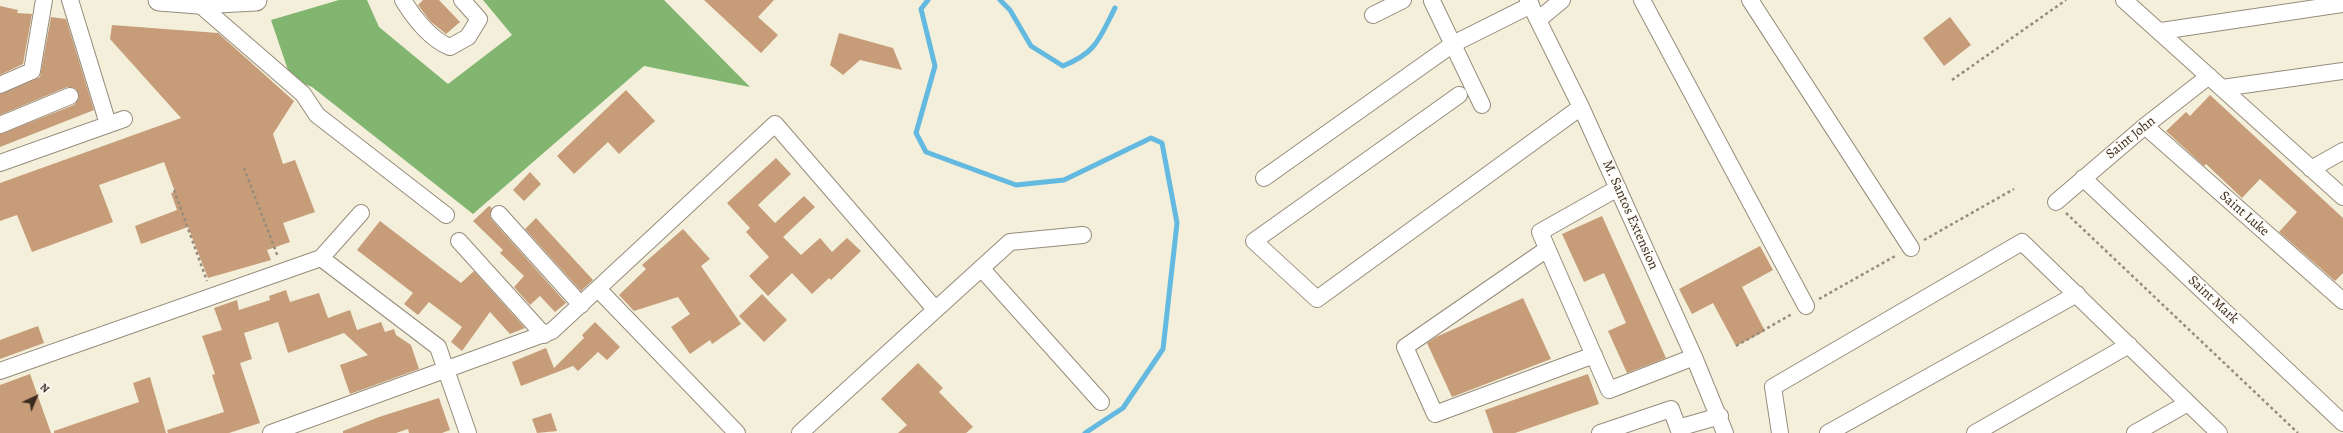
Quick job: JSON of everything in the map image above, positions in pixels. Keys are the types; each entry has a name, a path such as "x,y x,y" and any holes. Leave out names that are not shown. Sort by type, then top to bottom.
{"main road":[{"path":"159,0 198,4 256,0"}],"street":[{"path":"0,85 32,71 44,0"},
{"path":"70,0 108,124"},
{"path":"403,0 431,34 442,45 450,47 468,37 479,19 462,0"},
{"path":"1373,15 1403,0"},
{"path":"1538,20 1562,0"},
{"path":"1642,0 1806,306"},
{"path":"1750,0 1911,248"},
{"path":"2124,0 2161,31 2343,197"},
{"path":"1432,1 1482,105"},
{"path":"1264,178 1453,44 1529,3"},
{"name":"M. Santos Extension","path":"1529,3 1581,107 1618,188 1720,416 1725,433"},
{"path":"198,4 303,94 317,115 446,215"},
{"path":"2161,31 2343,4"},
{"path":"2222,88 2343,70"},
{"name":"Saint John","path":"2056,202 2145,126 2209,76"},
{"path":"1459,95 1254,241 1317,299 1581,107"},
{"path":"0,125 70,96"},
{"path":"0,163 124,119"},
{"path":"271,433 446,371 552,331 598,290 775,124 935,309"},
{"name":"Saint Luke","path":"2145,126 2343,301"},
{"path":"2311,169 2343,151"},
{"name":"Saint Mark","path":"2083,178 2343,423"},
{"path":"1618,188 1540,232 1546,249 1609,390 1694,357"},
{"path":"0,371 321,258 361,212"},
{"path":"499,214 581,305"},
{"path":"800,433 1010,242 1017,240 1082,235"},
{"path":"459,241 544,335"},
{"path":"1780,433 1774,387 2022,242 2219,433"},
{"path":"1546,249 1405,347 1435,414 1594,355"},
{"path":"321,258 438,346 468,433"},
{"path":"981,268 1101,402"},
{"path":"598,290 736,433"},
{"path":"1828,433 2077,294"},
{"path":"1975,433 2129,345"},
{"path":"2135,433 2188,403"},
{"path":"1600,433 1672,409 1679,431 1720,416"}],"path":[{"path":"1952,80 2066,0"},
{"path":"244,168 283,271"},
{"path":"1736,346 2014,189"},
{"path":"174,190 212,296"},
{"path":"2056,202 2298,433"}],"green space":[{"path":"339,0 367,0 379,27 448,84 512,35 483,0 664,0 750,87 644,66 473,214 312,87 291,79 271,20"}],"building":[{"path":"423,0 439,0 460,22 446,34 430,21 418,5"},
{"path":"704,0 774,0 758,17 778,35 761,53"},
{"path":"0,6 18,10 17,13 32,14 23,64 0,75"},
{"path":"51,17 66,19 94,110 0,147 0,134 74,105 79,98 76,89 67,87 0,115 0,94 40,77"},
{"path":"1950,17 1971,45 1944,66 1923,38"},
{"path":"112,25 218,33 294,101 273,134 283,164 295,160 315,212 283,223 290,242 267,250 271,260 208,278 188,227 141,244 135,226 177,210 171,193 175,192 164,162 99,185 113,222 32,252 17,215 0,221 0,183 181,118 110,39"},
{"path":"839,33 893,48 902,70 860,60 843,75 830,65"},
{"path":"626,90 655,121 619,154 608,142 574,174 557,156"},
{"path":"2210,95 2343,218 2343,273 2335,281 2279,232 2297,212 2260,179 2242,198 2206,164 2204,166 2166,131 2186,112 2190,116"},
{"path":"776,158 791,174 758,205 775,223 804,196 815,207 783,237 801,255 820,238 832,252 847,238 861,251 831,280 829,278 812,294 792,273 768,296 749,276 769,257 746,232 750,228 727,203"},
{"path":"530,172 541,184 524,201 513,190"},
{"path":"489,206 492,208 490,216 492,220 566,303 555,312 540,296 530,305 514,287 524,276 500,253 503,250 473,221"},
{"path":"1602,216 1666,358 1627,373 1608,331 1626,323 1604,273 1584,282 1562,234"},
{"path":"536,218 593,280 581,291 525,229"},
{"path":"380,221 461,283 474,271 525,328 510,334 490,312 462,351 451,342 462,327 429,302 418,315 404,304 413,293 357,250"},
{"path":"683,229 710,259 701,266 741,324 712,344 710,340 690,354 671,327 690,314 678,297 634,311 619,295 646,269 642,265"},
{"path":"1760,246 1773,270 1742,287 1765,331 1736,346 1713,303 1692,314 1679,289"},
{"path":"286,290 290,302 319,293 328,318 350,310 357,330 381,322 385,332 394,329 396,335 411,345 419,369 350,394 340,365 368,355 344,333 288,353 278,322 244,333 252,359 240,363 260,423 229,433 168,433 167,430 224,412 212,375 215,374 202,336 222,330 214,308 237,300 239,310 270,300 269,296"},
{"path":"762,294 787,320 764,342 739,316"},
{"path":"1523,298 1551,359 1452,397 1427,343 1436,337"},
{"path":"595,322 620,347 607,360 598,352 578,371 573,366 521,386 512,362 546,348 554,368 584,338 582,335"},
{"path":"38,326 44,343 0,359 0,340"},
{"path":"918,363 943,388 939,392 973,427 966,433 898,433 907,425 881,399"},
{"path":"30,374 51,433 0,433 0,385"},
{"path":"1588,374 1599,404 1515,433 1493,433 1485,410"},
{"path":"150,377 166,433 54,433 54,431 139,402 133,383"},
{"path":"439,398 450,430 442,433 409,433 408,429 396,433 343,433 343,431 379,417"},
{"path":"551,413 557,431 537,433 532,419"}],"waterway":[{"path":"928,0 921,9 935,66 916,133 926,152 1016,185 1064,180 1151,138 1162,143 1177,223 1163,349 1123,408 1085,433"},
{"path":"1000,0 1010,10 1031,46 1063,66 1074,61 1090,50 1096,43 1115,8"}]}
